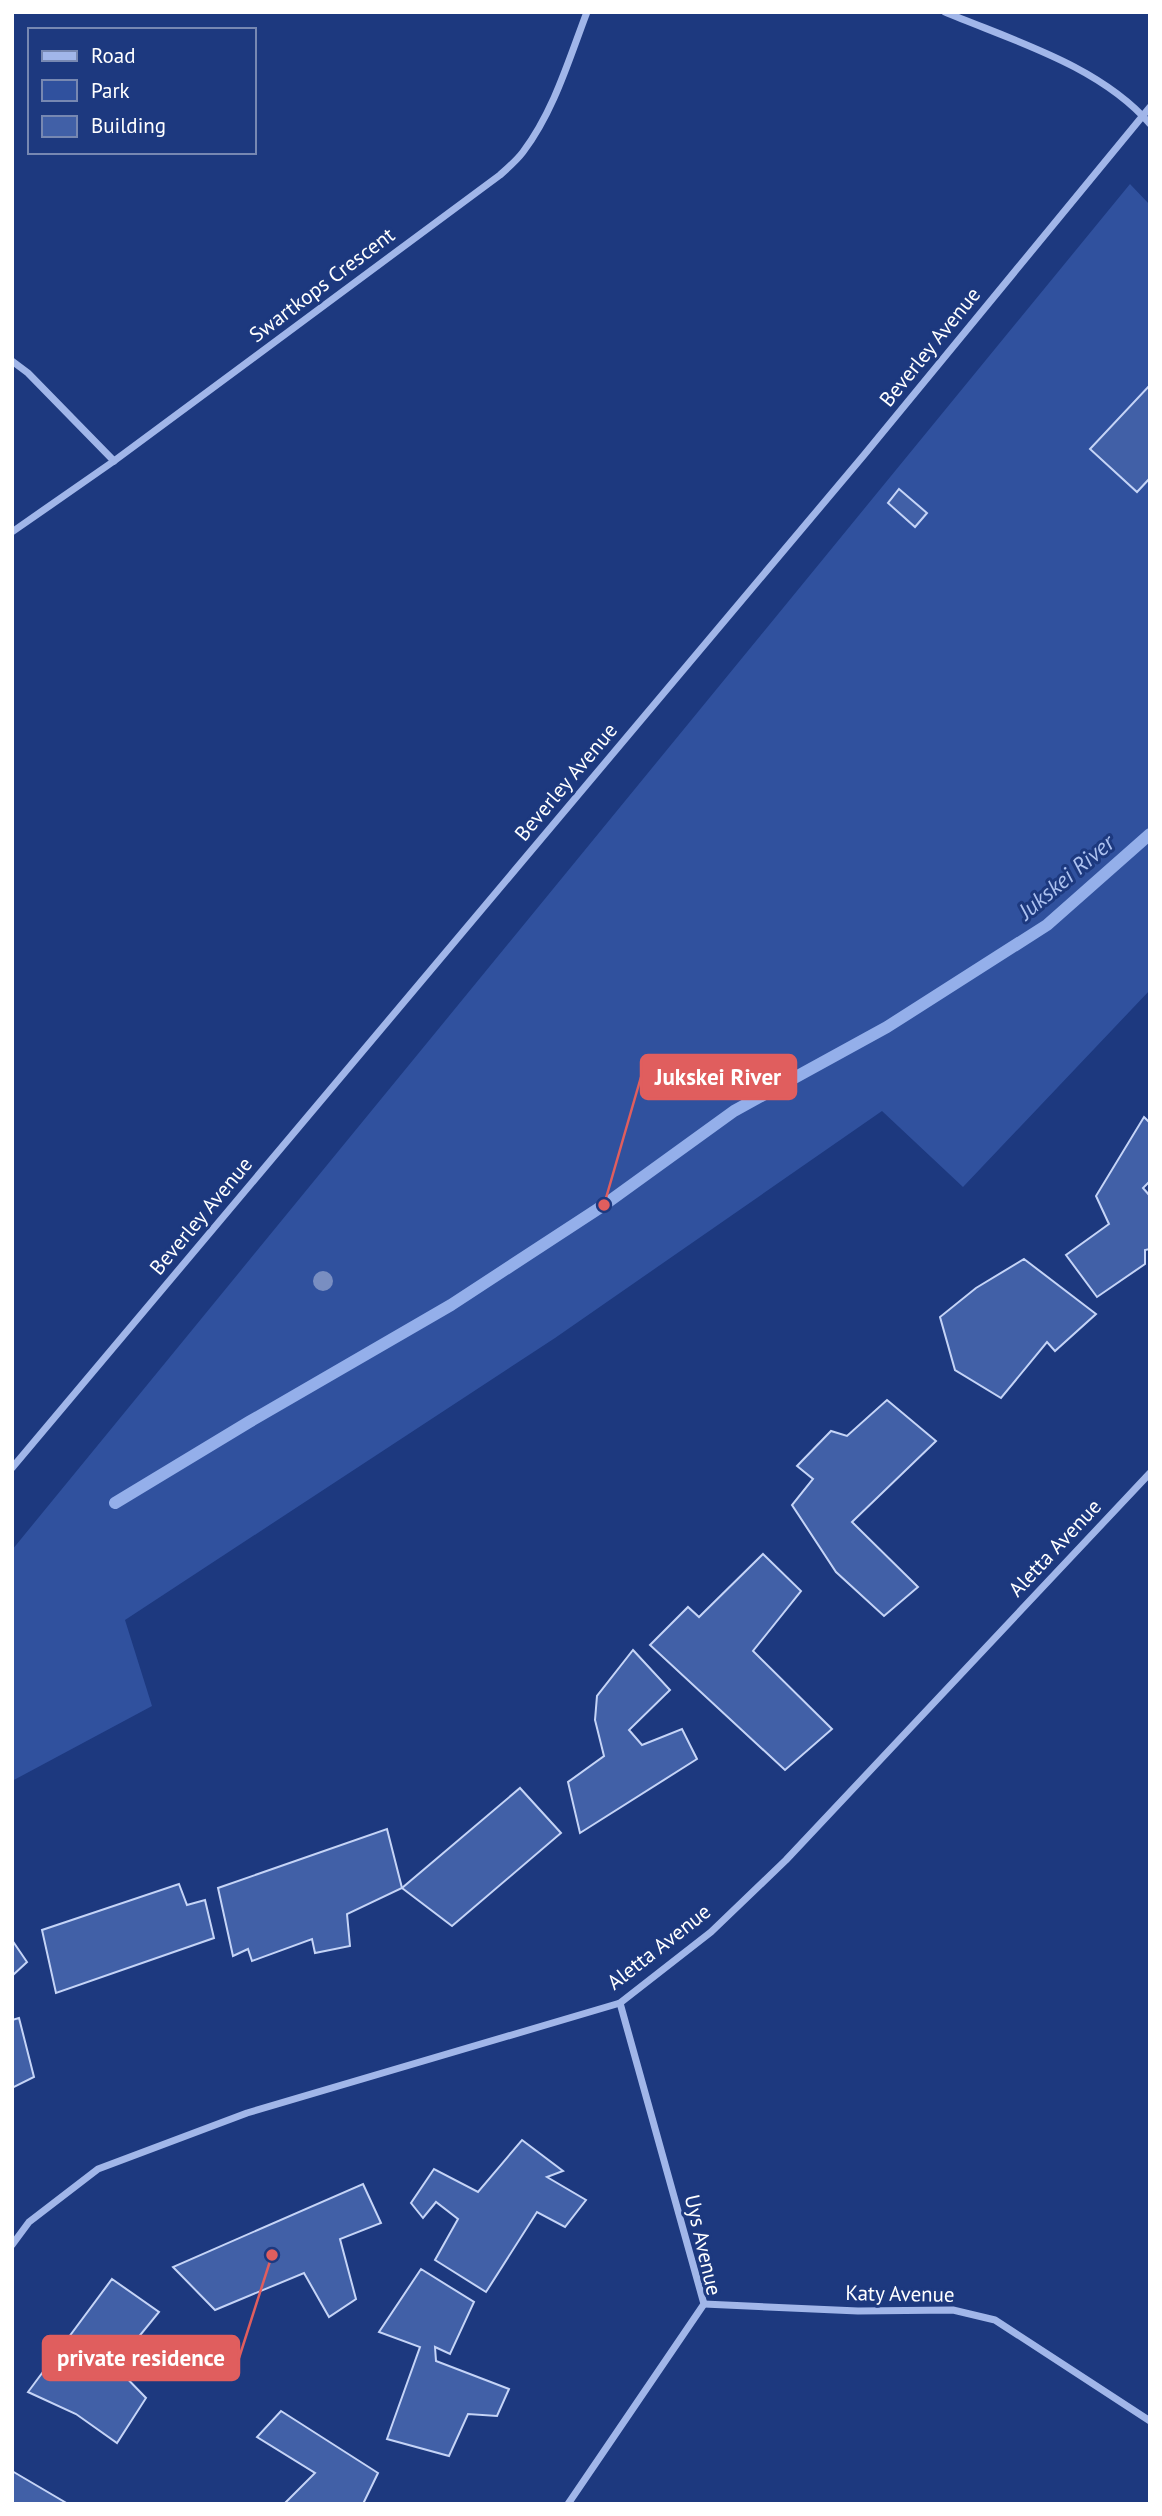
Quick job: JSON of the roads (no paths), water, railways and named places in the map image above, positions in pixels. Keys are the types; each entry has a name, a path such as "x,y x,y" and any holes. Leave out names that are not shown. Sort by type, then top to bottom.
{"street":[{"name":"Swartkops Crescent","path":"12,532 114,461 500,175 523,153 542,123 561,82 587,12"},
{"path":"945,12 1089,74 1118,93 1150,124"},
{"name":"Beverley Avenue","path":"12,1468 864,455 1150,107"},
{"path":"12,360 114,461"},
{"name":"Aletta Avenue","path":"12,2245 29,2222 98,2169 247,2113 620,2003 711,1932 786,1860 1150,1473"},
{"name":"Uys Avenue","path":"568,2504 704,2304 620,2003"},
{"name":"Katy Avenue","path":"704,2304 858,2311 953,2310 995,2320 1150,2421"}],"waterway":[{"name":"Jukskei River","path":"115,1503 451,1305 604,1205 734,1111 887,1027 1047,925 1150,834"}],"place":[{"name":"Jukskei River","path":"604,1205"},
{"name":"private residence","path":"272,2255"}]}
